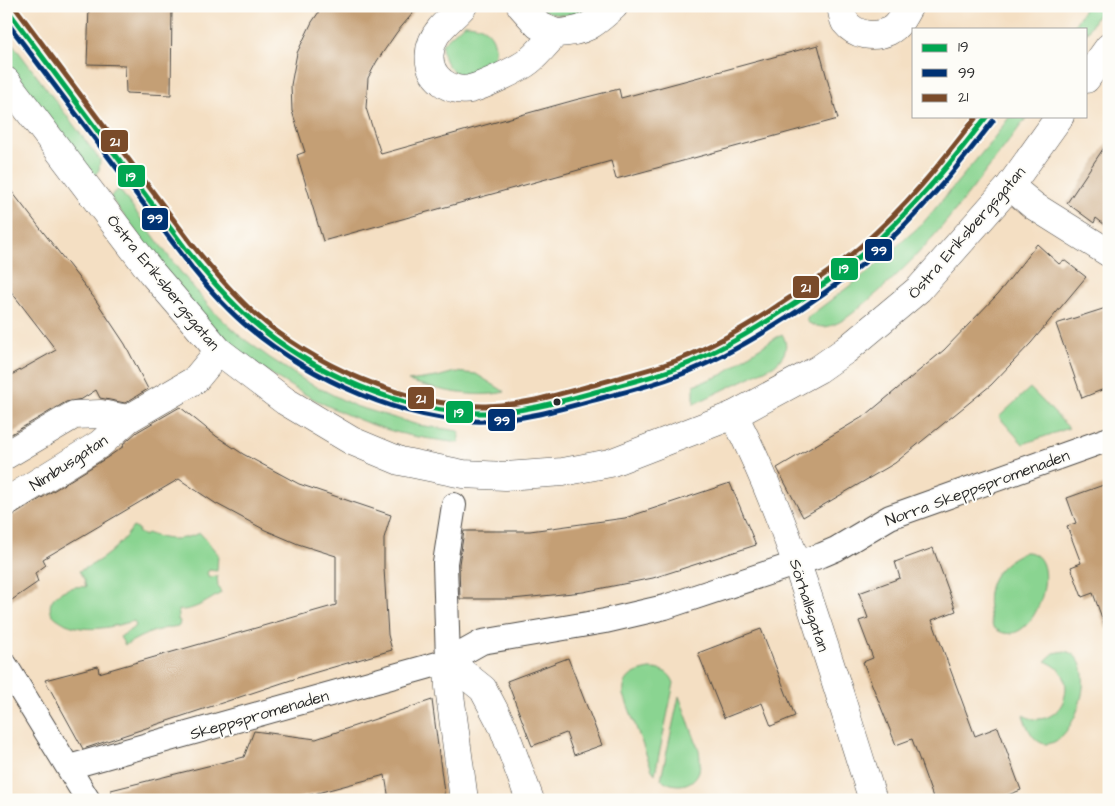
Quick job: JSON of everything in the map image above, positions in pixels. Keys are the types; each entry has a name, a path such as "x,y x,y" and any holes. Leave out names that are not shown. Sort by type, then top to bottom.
{"street":[{"path":"463,6 441,28 434,38 430,51 430,64 435,77 447,86 455,89 469,90 528,62 556,33"},
{"path":"521,6 538,25 556,33 588,28 614,6"},
{"path":"841,6 844,21 857,31 871,36 890,30 900,21 909,6"},
{"path":"1088,76 1109,47"},
{"name":"Östra Eriksbergsgatan","path":"6,81 152,273 219,351 285,401 352,440 400,461 463,474 505,476 563,472 610,463 734,415 819,369 919,289 1010,186 1059,118"},
{"path":"1010,186 1034,206 1109,253"},
{"name":"Nimbusgatan","path":"6,502 100,444 128,420 195,380 219,351"},
{"name":"Nimbusgatan","path":"6,454 74,415 101,414 128,420"},
{"name":"Sörhallsgatan","path":"734,415 750,446 797,563 873,800"},
{"name":"Norra Skeppspromenaden","path":"448,661 482,642 606,622 665,608 836,549 890,517 1109,439"},
{"path":"454,505 445,563 448,661 449,687 464,800"},
{"path":"448,661 483,689 503,727 530,800"},
{"name":"Skeppspromenaden","path":"69,768 448,661"},
{"path":"6,666 88,800"}],"green space":[{"path":"537,6 596,6 574,14 558,15"},
{"path":"1086,6 1103,6 1088,31 1088,28 1073,28"},
{"path":"464,24 485,29 493,39 495,53 491,64 483,72 473,76 462,75 452,70 445,60 442,44"},
{"path":"6,35 100,160 99,170 94,176 6,60"},
{"path":"1009,118 1026,118 952,215 910,262 888,283 855,311 831,326 816,326 807,322 807,318 868,272 923,223 991,142"},
{"path":"119,189 175,265 213,311 240,336 307,382 355,406 418,425 459,431 459,443 422,438 376,426 326,405 277,378 255,363 234,347 201,315 174,282 110,197"},
{"path":"782,334 786,343 785,352 773,366 694,404 694,385 722,375 750,354"},
{"path":"455,372 476,374 505,392 469,394 431,388 408,381 437,377"},
{"path":"1030,388 1069,428 1023,444 999,417"},
{"path":"133,527 145,536 147,533 167,539 186,538 200,533 218,554 217,571 209,570 207,573 209,577 217,576 221,593 196,607 179,610 179,626 151,632 125,645 120,637 136,626 134,621 92,629 75,627 55,617 51,612 50,606 56,595 75,587 86,587 79,571 109,553"},
{"path":"1025,552 1038,556 1044,568 1044,584 1040,602 1032,618 1021,629 1008,633 993,627 988,603 989,592 997,573 1004,565"},
{"path":"1065,651 1079,661 1083,678 1081,700 1073,720 1061,737 1048,744 1035,738 1023,715 1034,719 1045,718 1052,715 1062,704 1066,690 1063,675 1055,666 1045,661 1054,653"},
{"path":"650,669 665,672 674,683 655,774 624,695 625,684 630,676"},
{"path":"679,696 699,750 700,763 696,777 682,785 671,784 661,779"}],"building":[{"path":"89,6 172,6 171,95 126,93 125,65 87,64"},
{"path":"323,6 419,6 397,32 368,78 366,108 381,154 619,89 621,98 818,45 838,119 616,179 611,161 323,241 297,155 305,152 292,111 291,85 297,53 312,22"},
{"path":"1109,140 1109,228 1096,218 1094,223 1067,203"},
{"path":"6,184 95,299 125,344 148,389 125,403 100,398 96,390 82,399 66,402 6,437 6,378 56,350 6,285"},
{"path":"1037,244 1059,264 1064,260 1086,277 1031,343 991,385 895,463 803,517 777,468 866,415 944,350 997,295"},
{"path":"1109,307 1109,387 1082,398 1056,324"},
{"path":"180,407 216,436 243,454 299,484 391,515 384,538 384,568 388,635 392,650 303,676 83,749 45,680 98,666 99,673 336,605 336,556 298,544 265,530 215,503 179,479 43,559 46,565 35,573 38,582 6,604 6,518 14,515 108,457 124,446 123,444 137,432"},
{"path":"730,483 756,545 653,578 583,592 512,599 460,599 459,564 464,531 530,531 625,518"},
{"path":"1109,483 1109,629 1106,629 1093,593 1082,597 1071,567 1081,563 1067,526 1076,523 1067,498"},
{"path":"933,548 956,611 932,620 975,736 998,727 1021,790 995,800 934,800 912,739 896,745 863,662 873,658 859,621 868,618 859,593 900,578 895,562"},
{"path":"761,629 795,716 771,726 762,703 724,718 698,653"},
{"path":"568,658 602,745 574,755 566,733 532,746 507,681"},
{"path":"432,700 445,800 389,800 385,775 291,800 112,800 111,790 244,757 254,731 316,739"}],"transit line":[{"name":"21","path":"14,6 191,243 221,280 254,313 304,350 332,366 393,391 455,404 500,405 556,395 668,364 729,336 820,277 861,246 893,216 922,184 975,118"},
{"name":"19","path":"6,8 185,248 216,285 250,319 301,356 330,373 360,387 424,407 456,412 501,412 558,402 672,370 734,341 815,290 882,237 929,187 985,118"},
{"name":"99","path":"6,21 192,268 218,299 240,320 272,346 329,380 392,406 424,415 457,420 504,420 564,408 637,389 673,377 736,349 820,296 852,273 889,241 936,192 993,121"}]}
